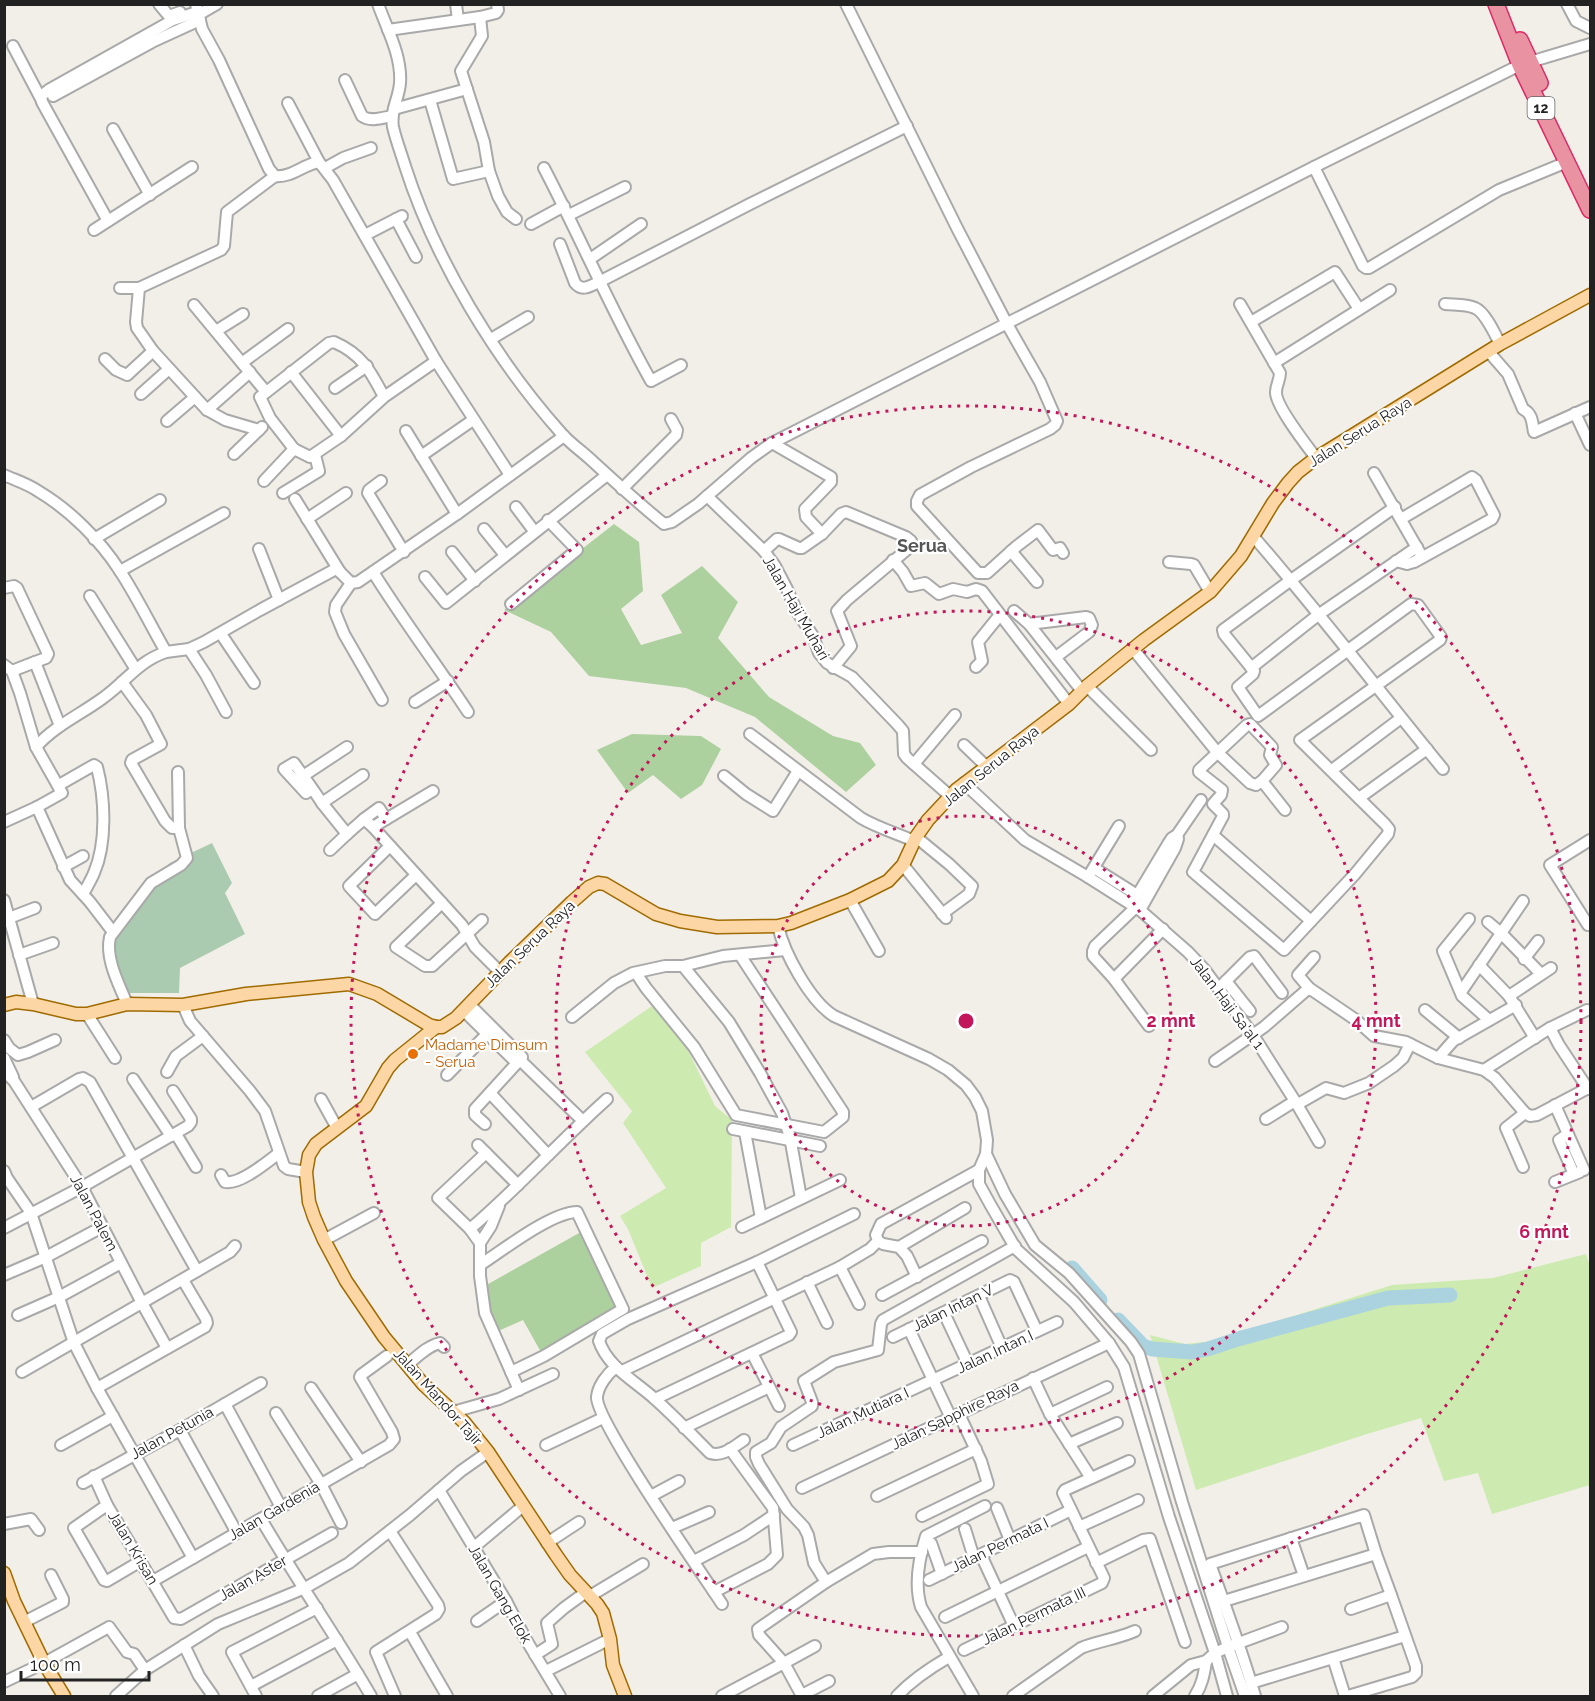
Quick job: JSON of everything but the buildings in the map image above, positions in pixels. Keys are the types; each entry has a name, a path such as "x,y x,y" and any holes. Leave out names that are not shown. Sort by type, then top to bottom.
{"highway":[{"name":"12","path":"1496,4 1590,190"},
{"name":"12","path":"1504,4 1525,63 1590,210"}],"main road":[{"name":"Jalan Serua Raya","path":"436,1027 450,1023 467,1008 500,972 572,902 589,887 598,883 611,887 656,914 680,921 717,927 778,926 811,916 888,881 903,865 915,839 928,820 964,783 1069,704 1132,649 1210,592 1234,567 1273,503 1298,472 1316,458 1488,351 1590,295"},
{"path":"4,1005 16,1002 87,1014 127,1004 183,1005 246,994 349,984 377,994 436,1027"},
{"name":"Jalan Mandor Tajir","path":"436,1027 395,1060 366,1106 316,1144 309,1155 306,1172 309,1202 324,1240 356,1297 384,1337 423,1384 453,1412 488,1452 547,1543 570,1575 603,1613 614,1665 625,1696"},
{"path":"5,1578 44,1663 64,1696"}],"street":[{"path":"159,4 169,16 198,11"},
{"path":"46,97 173,20 217,4"},
{"path":"378,4 400,71 393,127 424,218 453,276 490,339 530,396 564,436 664,524 672,522 707,496 772,442 1314,167 1525,63 1590,44"},
{"path":"456,4 458,20"},
{"path":"846,4 957,228 1040,382 1057,421 1055,425 920,495 917,506 978,573 987,573 1038,530 1053,550 1060,548 1063,553"},
{"path":"1567,4 1576,21 1590,28"},
{"path":"388,30 480,17 496,13 497,7"},
{"path":"198,11 266,162 275,176"},
{"path":"480,17 482,36 461,70 484,142 489,171 501,203 516,219"},
{"path":"12,46 46,97 108,221"},
{"path":"345,80 362,116 371,120 430,99 467,89"},
{"path":"430,99 453,180 489,171"},
{"path":"288,103 436,361 510,475"},
{"path":"560,244 577,286 584,288 908,126"},
{"path":"113,129 150,195"},
{"path":"120,288 139,288 221,250 224,246 226,212 275,176 281,177 313,162 322,165 371,148"},
{"path":"1314,167 1363,266 1369,268 1499,190 1567,162"},
{"path":"93,230 192,167"},
{"path":"544,168 590,259 599,282 651,381 681,365"},
{"path":"531,224 626,187"},
{"path":"365,235 399,218 416,257"},
{"path":"590,259 641,224"},
{"path":"1251,322 1335,272 1359,309"},
{"path":"139,288 137,328 153,351 207,410 225,420 259,430"},
{"path":"1274,363 1390,290"},
{"path":"1240,304 1280,376 1276,390 1277,398 1291,423 1316,458"},
{"path":"1445,304 1478,309 1500,344"},
{"path":"194,305 266,392"},
{"path":"216,331 243,314"},
{"path":"490,339 528,317"},
{"path":"243,362 288,329"},
{"path":"384,397 367,366 334,342 329,343 291,372 260,397 260,400 270,418 294,449 308,457 315,455 341,436 384,397 436,361"},
{"path":"105,359 116,370 127,375 153,351"},
{"path":"1488,351 1508,374 1523,409 1532,418 1534,432 1590,407"},
{"path":"335,388 367,366"},
{"path":"141,394 170,369"},
{"path":"207,410 250,372"},
{"path":"291,372 341,436"},
{"path":"167,422 195,397"},
{"path":"1575,413 1590,444"},
{"path":"234,454 270,418"},
{"path":"622,489 676,435 677,430 671,419"},
{"path":"421,456 473,420"},
{"path":"406,431 457,514"},
{"path":"382,700 344,634 335,612 336,605 351,583 358,582 404,552 564,436"},
{"path":"772,442 831,477 831,482 805,509 806,517 822,534"},
{"path":"264,481 294,449"},
{"path":"283,494 319,471 315,455"},
{"path":"1374,473 1423,558"},
{"path":"4,475 44,494 75,519 94,539 120,571 166,652"},
{"path":"425,577 446,603 606,475"},
{"path":"1396,561 1407,564 1423,558 1494,515 1476,480 1472,477 1401,519"},
{"path":"381,481 371,487 368,493 404,552"},
{"path":"308,519 346,492"},
{"name":"Jalan Haji Muhari","path":"707,496 764,551 813,636 819,653 827,663 852,677 898,725 903,731 904,754 950,796"},
{"path":"295,499 340,572 351,583"},
{"path":"94,539 160,500"},
{"path":"516,507 534,531"},
{"path":"1132,649 1217,753 1250,783 1256,785 1262,782 1276,765 1270,755 1272,747 1250,724 1247,725 1217,753 1198,771 1222,793 1213,804 1223,816 1193,872 1284,950 1388,834 1387,826 1300,740 1441,638 1418,605 1411,604 1258,716 1238,687 1254,673 1223,630 1395,507"},
{"path":"764,551 777,539 799,548 804,547 846,512 911,541 909,547 837,611 851,646 834,668"},
{"path":"120,571 225,513"},
{"path":"511,604 577,550 548,520"},
{"path":"484,529 505,555"},
{"path":"1253,536 1443,769"},
{"path":"1251,668 1318,615 1417,547"},
{"path":"258,549 279,600"},
{"path":"1011,551 1037,582"},
{"path":"453,552 475,581"},
{"path":"893,560 912,587 925,583 939,594 953,589 968,592 979,589"},
{"path":"1169,562 1194,565 1210,592"},
{"path":"36,747 47,735 103,699 135,669 154,656 189,649 221,634 334,570 340,572"},
{"path":"373,572 468,712"},
{"path":"979,589 983,574"},
{"path":"4,588 14,586 17,588 48,654 46,658 35,662 8,668 20,693 36,747 62,790 62,794 4,822"},
{"path":"979,589 1069,704"},
{"path":"90,596 135,669"},
{"path":"1014,611 1029,624 1085,689 1151,750"},
{"path":"976,667 982,661 978,642 999,616"},
{"path":"1029,624 1086,617 1091,621 1092,626 1089,632 1056,657"},
{"path":"221,634 254,683"},
{"path":"189,649 226,712"},
{"path":"35,662 60,726"},
{"path":"415,702 448,681"},
{"path":"122,682 146,715 161,744 132,760 131,763 165,821 172,828 179,828"},
{"path":"914,764 956,715"},
{"path":"1332,770 1401,718"},
{"path":"750,734 861,818 915,839 949,864 972,886 969,894 944,916 903,865"},
{"path":"964,745 986,766"},
{"path":"303,776 347,747"},
{"path":"1359,798 1427,749"},
{"path":"312,789 306,793 284,769 294,763 346,834"},
{"path":"59,785 94,765 97,767 103,803 100,852 94,875 83,894"},
{"path":"724,776 746,794 773,811 798,771"},
{"path":"127,1004 109,955 108,945 113,932 151,883 185,861 187,856 179,828 178,772"},
{"path":"322,803 363,775"},
{"path":"1262,782 1285,810"},
{"name":"Jalan Haji Sa'al 1","path":"964,783 1020,837 1091,873 1136,904 1223,985 1270,1064 1297,1102 1318,1142"},
{"path":"373,827 433,791"},
{"path":"1149,1026 1114,979 1093,956 1093,951 1095,946 1136,904 1175,848 1177,835 1201,800"},
{"path":"36,807 70,880 113,932"},
{"path":"330,850 379,808 386,819"},
{"path":"364,819 462,925 475,947 500,972"},
{"path":"1091,873 1119,826"},
{"path":"1213,836 1311,921"},
{"path":"1590,842 1550,865 1588,926 1590,924"},
{"path":"390,846 349,886 375,914 416,875"},
{"path":"63,867 83,856"},
{"path":"4,900 33,1004"},
{"path":"850,900 879,951"},
{"path":"1461,992 1523,901"},
{"path":"442,903 396,947 426,966 432,966 482,920"},
{"path":"9,918 35,908"},
{"path":"1468,919 1443,951 1465,1000 1489,1020"},
{"path":"1488,922 1541,974"},
{"path":"778,926 785,950 807,986 826,1011 929,1059 966,1084 981,1111 987,1140 986,1154 979,1170 979,1184 1014,1246 1074,1302 1109,1343 1124,1368 1227,1696"},
{"path":"1114,979 1163,929"},
{"path":"1524,958 1538,941"},
{"path":"19,956 53,943"},
{"path":"572,1017 614,983 635,973 666,966 683,966 723,956 785,950"},
{"path":"733,1129 746,1132 824,1132 843,1117 843,1112 740,955"},
{"path":"1250,1011 1223,985 1250,957 1254,956 1282,993"},
{"path":"1314,957 1298,975 1309,988 1356,1020 1374,1036 1401,1041 1438,1059 1484,1071 1495,1078 1530,1116 1537,1115 1589,1088 1568,1059 1550,1028"},
{"path":"1479,965 1512,1001 1535,1038"},
{"path":"683,966 733,1029 782,1113 801,1198"},
{"path":"1438,1059 1448,1046 1489,1020 1541,974 1551,968"},
{"path":"635,973 694,1047 733,1113 820,1146"},
{"path":"1215,1061 1254,1035 1309,988"},
{"path":"183,1005 190,1021 250,1090 265,1111 284,1167 306,1172"},
{"path":"467,1008 519,1062 583,1121"},
{"path":"1484,1071 1550,1028 1587,1010"},
{"path":"1425,1011 1459,1038"},
{"path":"87,1014 115,1058"},
{"path":"447,1075 491,1031"},
{"path":"167,1072 176,1056 203,1036"},
{"path":"4,1040 9,1048 18,1054 55,1040"},
{"path":"1266,1119 1323,1088 1344,1093 1369,1083 1400,1062 1410,1044"},
{"path":"4,1058 14,1081"},
{"path":"485,1124 475,1115 475,1109 519,1062"},
{"path":"4,1071 14,1081"},
{"path":"31,1107 79,1079 87,1079 197,1271"},
{"path":"134,1079 196,1167"},
{"name":"Jalan Palem","path":"14,1081 82,1186 142,1303 168,1348"},
{"path":"4,1228 188,1126 191,1122 173,1091"},
{"path":"490,1093 548,1155"},
{"path":"321,1099 338,1128"},
{"path":"471,1229 500,1204 607,1099"},
{"path":"1555,1105 1568,1134 1559,1140 1583,1171 1555,1182"},
{"path":"1522,1167 1506,1128 1525,1113"},
{"path":"746,1132 761,1218"},
{"path":"480,1243 471,1229 438,1198 482,1149 518,1185"},
{"path":"221,1175 225,1182 232,1183 279,1153"},
{"path":"986,1154 1005,1194 1035,1245 1069,1273 1139,1354 1182,1502 1245,1696"},
{"path":"917,1277 907,1256 899,1247 878,1241 876,1235 881,1224 979,1170"},
{"path":"4,1171 31,1213 74,1343 193,1558"},
{"path":"742,1227 840,1180"},
{"path":"500,1204 480,1243 482,1299 485,1313 519,1390"},
{"path":"899,1247 965,1208"},
{"path":"480,1265 551,1219 566,1213 577,1212 623,1309 555,1350 511,1372"},
{"path":"324,1240 374,1213"},
{"path":"744,1440 717,1455 710,1452 655,1399 619,1369 602,1349 599,1341 602,1334 628,1319 757,1262 855,1215"},
{"path":"4,1275 46,1257 102,1227"},
{"path":"722,1604 603,1418 597,1398 603,1381 619,1369 840,1267 870,1249 878,1241"},
{"path":"882,1294 982,1241"},
{"path":"22,1372 183,1280 230,1252 235,1246"},
{"path":"826,1582 814,1563 804,1527 787,1509 759,1464 756,1452 771,1443 781,1427 812,1406 804,1382 808,1378 834,1362 878,1350 883,1320 1014,1246"},
{"path":"655,1399 787,1337 791,1332 757,1262"},
{"path":"18,1314 59,1297 121,1263"},
{"path":"840,1267 859,1304"},
{"path":"97,1388 205,1327 206,1319 183,1280"},
{"name":"Jalan Intan V","path":"893,1337 1012,1280 1037,1332"},
{"path":"807,1282 826,1323"},
{"path":"979,1296 1002,1348"},
{"path":"944,1313 968,1364"},
{"name":"Jalan Intan I","path":"934,1381 1057,1322"},
{"path":"909,1329 934,1381 976,1449 988,1484 922,1516"},
{"path":"406,1365 437,1343 444,1347"},
{"name":"Jalan Sapphire Raya","path":"802,1488 1109,1343"},
{"path":"752,1353 779,1406"},
{"name":"Jalan Gardenia","path":"153,1581 389,1445 394,1439 392,1432 360,1377 387,1356"},
{"path":"453,1412 499,1399 553,1374"},
{"path":"1033,1378 1050,1414 1091,1478"},
{"name":"Jalan Mutiara I","path":"793,1445 934,1381"},
{"name":"Jalan Petunia","path":"83,1483 261,1383"},
{"path":"684,1428 770,1387"},
{"path":"1050,1414 1107,1387"},
{"path":"311,1388 361,1462"},
{"path":"225,1404 281,1507"},
{"path":"276,1413 321,1484 341,1523"},
{"path":"61,1445 113,1416"},
{"path":"546,1445 603,1418"},
{"path":"1069,1444 1117,1423"},
{"path":"180,1430 237,1533"},
{"path":"714,1592 773,1561 777,1553 773,1508 730,1449"},
{"path":"877,1496 976,1449"},
{"path":"116,1696 145,1670 218,1624 305,1588 356,1558 461,1471 488,1452"},
{"path":"1129,1461 1063,1492 1096,1563 1143,1540 1150,1539 1185,1642"},
{"name":"Jalan Krisan","path":"94,1476 107,1505 174,1618"},
{"path":"651,1496 679,1481"},
{"name":"Jalan Gang Elok","path":"439,1490 561,1696"},
{"path":"1079,1527 1138,1500"},
{"path":"107,1505 74,1528 104,1580 107,1581 141,1561"},
{"path":"473,1548 523,1506"},
{"path":"973,1696 930,1624 918,1596 917,1586 922,1552 928,1534 985,1506"},
{"path":"997,1508 1010,1540"},
{"name":"Jalan Permata I","path":"929,1580 1071,1510"},
{"path":"672,1528 709,1512"},
{"path":"694,1561 744,1535 774,1515"},
{"path":"1255,1696 1239,1643 1210,1564 1364,1515 1416,1666 1416,1673 1406,1679 1347,1696 1333,1658"},
{"path":"4,1524 31,1519 39,1530"},
{"path":"261,1519 371,1696"},
{"path":"547,1543 579,1522"},
{"path":"965,1529 998,1590 1014,1626"},
{"path":"390,1531 439,1609 436,1614 410,1632 376,1652 395,1696"},
{"name":"Jalan Aster","path":"174,1618 181,1619 332,1533"},
{"path":"1292,1538 1304,1576"},
{"path":"931,1543 942,1574"},
{"path":"945,1617 1088,1547"},
{"path":"829,1682 802,1696 784,1663 759,1635 758,1629 826,1582 877,1552 922,1552"},
{"path":"1224,1601 1376,1554"},
{"name":"Jalan Permata III","path":"964,1650 1104,1581 1096,1563"},
{"path":"536,1655 552,1644 548,1623 564,1608 643,1564"},
{"path":"24,1622 63,1602 51,1575"},
{"path":"1352,1609 1391,1595"},
{"path":"477,1621 506,1601"},
{"path":"317,1608 232,1652 254,1691 337,1640"},
{"path":"4,1682 110,1627 127,1652 134,1654 145,1670"},
{"path":"1153,1696 1191,1665 1206,1661 1215,1653 1228,1647 1282,1627"},
{"path":"1013,1696 1081,1648 1126,1636 1135,1631"},
{"path":"410,1632 447,1696"},
{"path":"1251,1683 1405,1636"},
{"path":"546,1671 610,1639"},
{"path":"184,1645 213,1696"},
{"path":"722,1696 815,1646"},
{"path":"897,1696 926,1671 949,1657"},
{"path":"1195,1696 1201,1687 1206,1661"},
{"path":"318,1696 358,1674"}],"green space":[{"path":"614,524 639,542 643,591 621,609 641,645 682,633 661,595 702,566 738,602 718,638 769,697 833,736 860,743 876,765 846,792 755,717 686,688 589,676 551,632 504,610"},
{"path":"632,734 701,736 721,749 702,785 681,799 653,775 628,793 597,750"},
{"path":"212,843 232,883 225,893 245,934 180,968 179,993 126,993 106,939 144,888 170,863"},
{"path":"652,1006 684,1042 715,1106 732,1120 731,1227 701,1243 701,1266 652,1288 628,1229 620,1216 666,1188 623,1123 632,1111 585,1052"},
{"path":"588,1228 625,1305 542,1354 523,1320 494,1333 481,1288"},
{"path":"1586,1254 1590,1266 1590,1485 1492,1514 1478,1473 1444,1481 1421,1418 1196,1490 1150,1335 1185,1344 1214,1341 1392,1285 1493,1278"}],"waterway":[{"path":"1072,1268 1100,1300"},
{"path":"1118,1320 1143,1346 1152,1349 1192,1352 1388,1298 1450,1295"}],"place":[{"name":"Madame Dimsum - Serua","path":"413,1054"}],"district":[{"name":"Serua","path":"922,546"}]}
